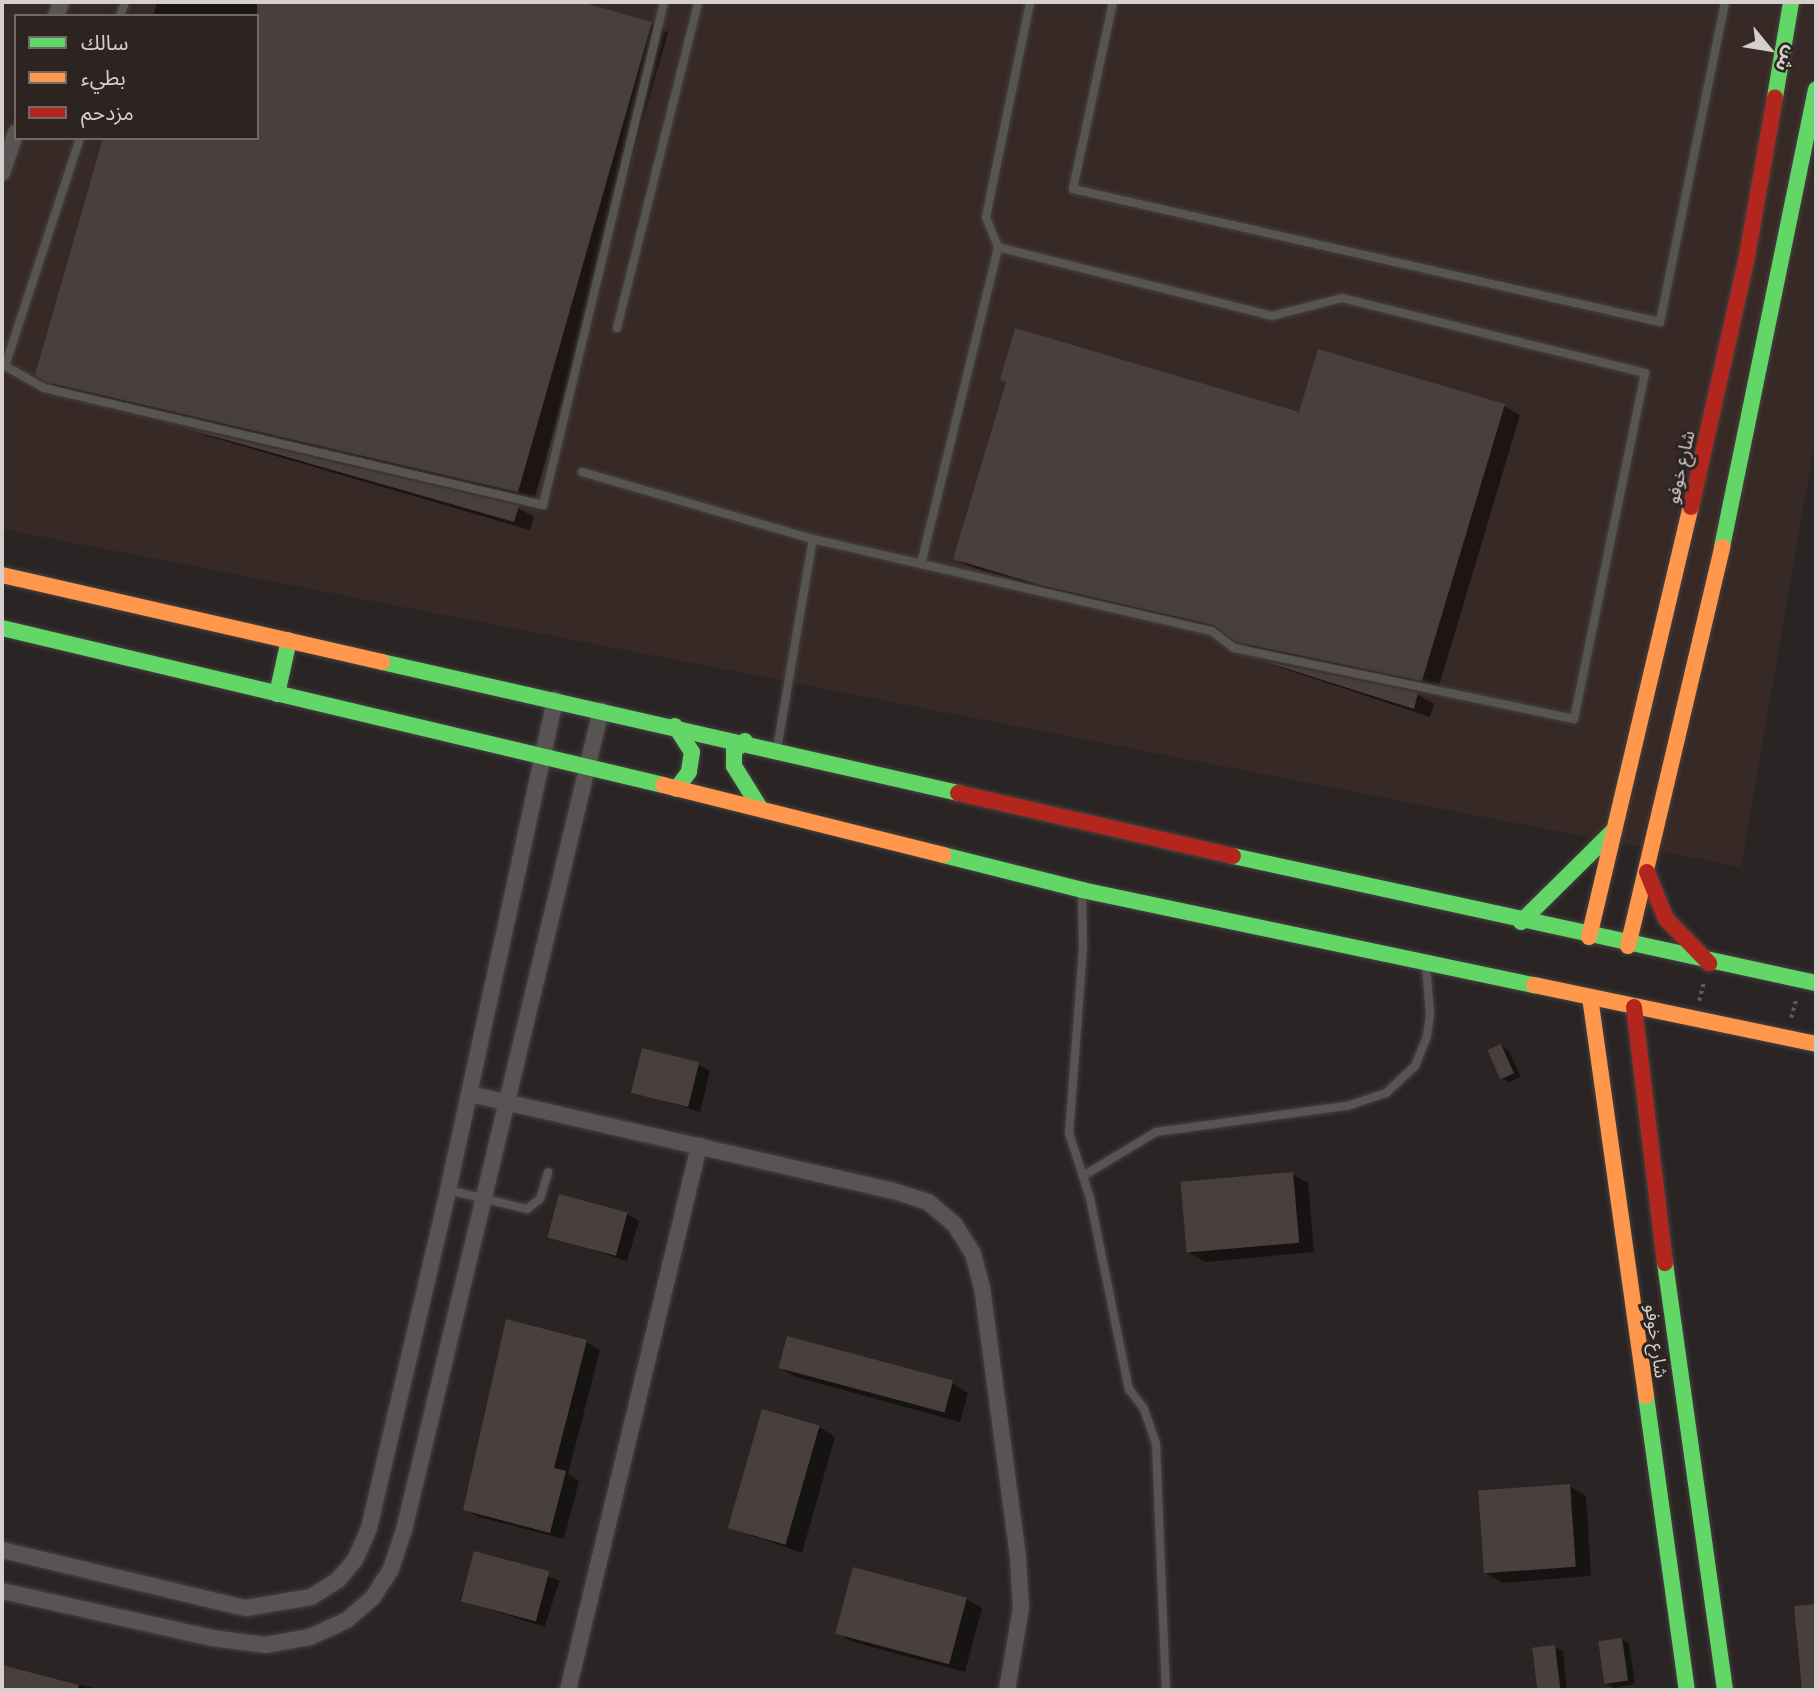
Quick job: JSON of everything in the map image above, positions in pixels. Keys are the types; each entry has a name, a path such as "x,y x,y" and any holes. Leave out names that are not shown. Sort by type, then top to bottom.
{"street":[{"name":"شارع خوفو","path":"1589,937 1747,256 1791,2"},
{"path":"1628,946 1699,657 1816,90"},
{"path":"2,173 14,138"},
{"path":"2,575 745,741 1521,922 1809,981"},
{"path":"2,628 760,808 1082,890 1695,1020 1786,1035 1816,1044"},
{"path":"277,694 289,640"},
{"path":"2,1550 246,1608 311,1597 338,1580 355,1560 369,1528 448,1190 555,700"},
{"path":"2,1591 212,1638 265,1645 310,1637 347,1620 379,1587 404,1530 601,710"},
{"path":"676,726 692,752 689,772 676,789"},
{"path":"745,741 734,751 734,766 760,808"},
{"path":"1521,922 1614,830"},
{"path":"1647,870 1666,919 1709,962"},
{"name":"شارع خوفو","path":"1590,997 1687,1690"},
{"name":"شارع خوفو","path":"1634,1007 1647,1139 1725,1690"},
{"path":"470,1094 506,1100 928,1202 955,1225 973,1254 982,1287 1018,1558 1021,1608 1007,1690"},
{"path":"568,1690 699,1146"}],"lane":[{"path":"79,140 5,366 44,388 543,505 664,2"},
{"path":"617,328 698,2"},
{"path":"921,564 998,247 986,217 1030,2"},
{"path":"1113,2 1073,189 1660,322 1725,2"},
{"path":"582,472 813,539 1212,631 1234,648 1574,719 1645,373 1342,298 1272,316 998,247"},
{"path":"777,749 813,539"},
{"path":"1082,890 1083,948 1069,1133 1083,1176 1129,1389 1144,1409 1157,1444 1166,1690"},
{"path":"1083,1176 1156,1132 1347,1106 1386,1093 1415,1066 1427,1036 1430,1014 1426,962"},
{"path":"448,1190 535,1207 548,1172"}],"path":[{"path":"1695,1020 1709,962"},
{"path":"1786,1035 1809,981"}],"shaded area":[{"path":"2,2 1816,2 1816,435 1741,867 2,529"}],"building":[{"path":"257,2 581,2 652,22 518,492 46,382 35,375 102,140 259,140"},
{"path":"1015,328 1299,412 1318,349 1505,404 1422,681 1237,642 1213,625 1040,585 953,559 1006,382 1000,380"},
{"path":"182,427 519,506 514,522"},
{"path":"1263,661 1418,693 1414,709"},
{"path":"1501,1044 1514,1073 1500,1079 1487,1050"},
{"path":"642,1048 699,1062 688,1107 631,1093"},
{"path":"1293,1172 1299,1243 1187,1253 1180,1182"},
{"path":"559,1194 628,1212 616,1256 547,1237"},
{"path":"506,1319 587,1340 554,1468 566,1471 550,1533 463,1510"},
{"path":"787,1336 953,1381 945,1412 778,1368"},
{"path":"762,1409 820,1426 785,1545 728,1528"},
{"path":"1570,1484 1576,1567 1484,1573 1478,1490"},
{"path":"474,1551 549,1571 536,1621 461,1601"},
{"path":"853,1567 967,1598 949,1664 835,1634"},
{"path":"1816,1604 1816,1689 1802,1690 1794,1606"},
{"path":"1622,1638 1628,1681 1604,1684 1598,1641"},
{"path":"1555,1645 1560,1688 1537,1690 1532,1648"},
{"path":"2,1665 79,1685 78,1690 2,1690"}],"traffic: fast":[{"path":"1775,97 1791,2"},
{"path":"1722,547 1816,90"},
{"path":"2,628 663,785"},
{"path":"277,694 289,640"},
{"path":"382,662 958,793"},
{"path":"675,726 692,752 689,772 676,789"},
{"path":"745,741 734,751 734,766 760,808"},
{"path":"1521,922 1612,832"},
{"path":"943,855 1082,890 1534,985"},
{"path":"1233,856 1816,983"},
{"path":"1665,1263 1725,1690"},
{"path":"1646,1396 1687,1690"}],"traffic: slow":[{"path":"1589,937 1691,507"},
{"path":"1628,946 1722,547"},
{"path":"2,575 382,662"},
{"path":"663,785 943,855"},
{"path":"1534,985 1816,1044"},
{"path":"1590,997 1646,1396"}],"traffic: jam":[{"path":"1691,507 1747,256 1775,97"},
{"path":"958,793 1233,856"},
{"path":"1647,872 1666,919 1709,963"},
{"path":"1634,1007 1665,1263"}]}
